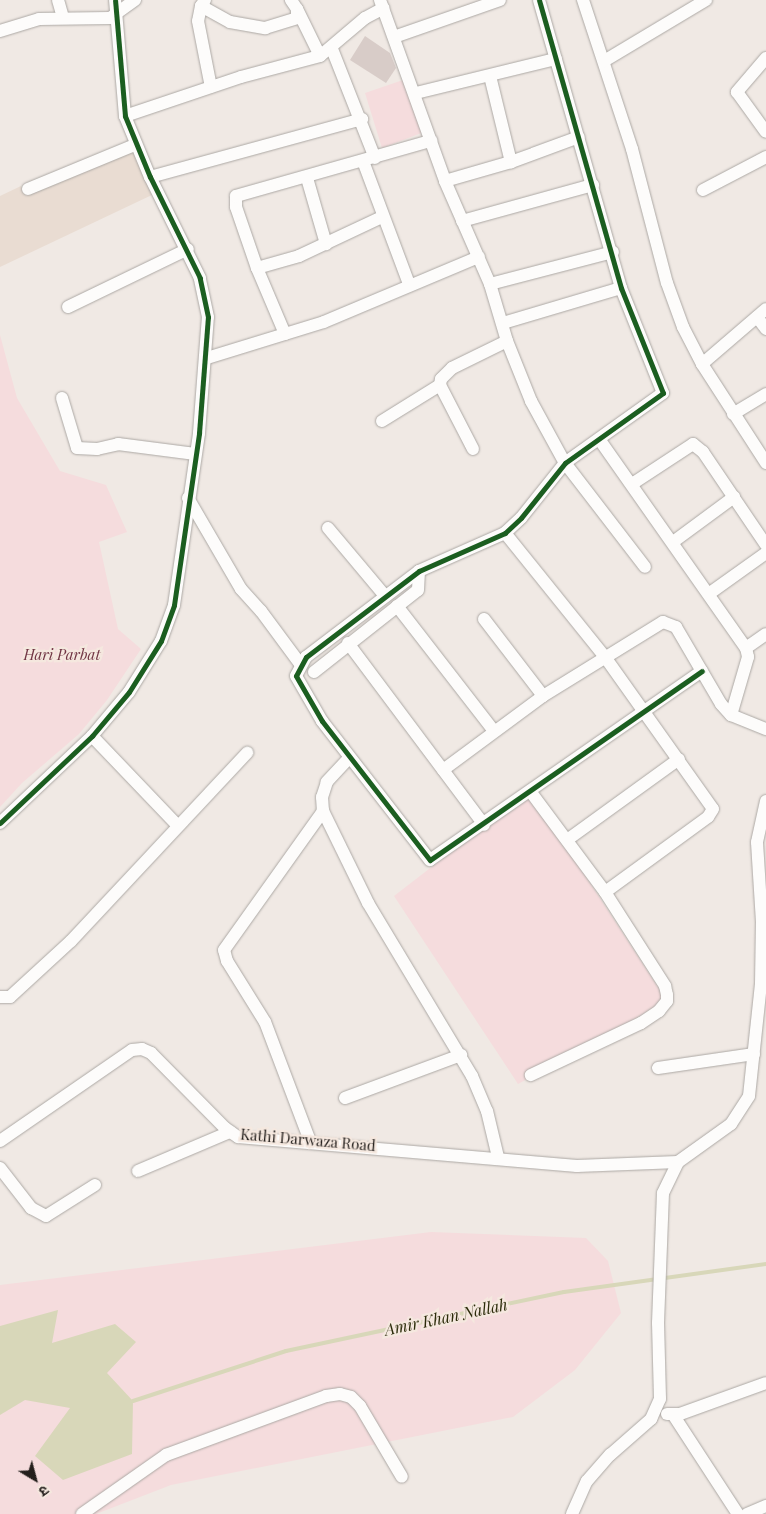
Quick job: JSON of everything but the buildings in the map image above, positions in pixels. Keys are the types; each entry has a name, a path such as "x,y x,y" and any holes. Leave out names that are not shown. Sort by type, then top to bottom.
{"street":[{"path":"58,0 63,18"},
{"path":"0,823 92,736 129,692 161,641 174,605 207,358 208,317 200,278 188,249 150,177 125,116 115,0"},
{"path":"0,31 19,24 63,18 116,16 135,0"},
{"path":"394,37 500,0"},
{"path":"538,0 613,252 621,288 663,393 565,463 533,505 505,533 420,571 384,596 306,657 296,676 300,686 349,758 430,860 484,825 643,709 702,671"},
{"path":"583,0 632,149 667,283 702,364 766,464"},
{"path":"604,61 706,0"},
{"path":"211,87 198,21 203,3 230,22 265,28 297,18 294,5"},
{"path":"125,116 211,87 320,56 332,49 352,28 382,4 416,93 445,181 490,284 507,341 531,401 565,463 645,567"},
{"path":"294,5 320,56"},
{"path":"332,49 362,119 382,217 409,284"},
{"path":"766,58 737,92 766,132"},
{"path":"416,93 556,59"},
{"path":"490,76 511,162"},
{"path":"150,177 362,119"},
{"path":"445,181 511,162 579,137"},
{"path":"285,334 257,268 234,199 245,192 307,178 431,141"},
{"path":"28,189 136,145"},
{"path":"703,190 766,157"},
{"path":"307,178 326,244"},
{"path":"462,221 593,185"},
{"path":"257,268 326,244 382,217"},
{"path":"68,308 188,249"},
{"path":"490,284 613,252"},
{"path":"207,358 355,310 409,284 479,257"},
{"path":"503,323 621,288"},
{"path":"702,364 761,313 766,330"},
{"path":"382,421 440,385 443,375 452,368 507,341"},
{"path":"440,385 474,449"},
{"path":"733,414 766,394"},
{"path":"62,398 76,448 97,449 118,444 195,454"},
{"path":"599,439 710,593 746,648 748,657 732,715"},
{"path":"632,484 693,444 703,452 766,545"},
{"path":"673,542 734,497"},
{"path":"188,498 241,589 262,610 301,665"},
{"path":"328,528 384,596"},
{"path":"505,533 605,657 711,805 712,813 605,892"},
{"path":"710,593 766,553"},
{"path":"314,672 420,587 420,571"},
{"path":"397,606 494,731"},
{"path":"484,620 543,696"},
{"path":"443,770 543,696 663,622 670,622 682,635 702,671 732,715 766,729"},
{"path":"746,648 766,634"},
{"path":"348,643 484,825"},
{"path":"92,736 177,825"},
{"path":"0,997 10,997 71,941 177,825 247,753"},
{"path":"349,758 327,782 322,797 323,811 377,920 461,1055 487,1111 498,1158"},
{"path":"567,840 679,759"},
{"path":"530,791 605,892 665,986 667,1001 659,1011 640,1023 531,1075"},
{"path":"572,1514 587,1481 597,1468 657,1410 662,1387 658,1323 663,1193 678,1162 717,1136 742,1111 752,1082 754,1054 763,1017 764,921 762,838 766,801"},
{"path":"310,1141 265,1022 227,961 224,950 323,811"},
{"name":"Kathi Darwaza Road","path":"0,1141 132,1050 142,1049 159,1061 230,1132 249,1138 310,1141 577,1166 678,1162"},
{"path":"658,1068 754,1054"},
{"path":"345,1098 461,1055"},
{"path":"138,1171 230,1132"},
{"path":"0,1168 31,1208 46,1216 96,1185"},
{"path":"674,1416 766,1384"},
{"path":"82,1514 166,1455 326,1396 340,1394 351,1397 360,1406 402,1477"},
{"path":"657,1410 674,1416 738,1514"},
{"path":"748,1514 766,1506"}],"shaded area":[{"path":"134,150 154,194 0,267 0,196 21,186 26,196"},
{"path":"58,1310 52,1343 115,1324 136,1342 107,1373 133,1401 132,1454 63,1480 35,1456 70,1408 25,1400 0,1415 0,1326"}],"green space":[{"path":"403,80 424,132 382,148 365,93"},
{"name":"Hari Parbat","path":"0,335 17,398 60,471 106,485 127,532 99,542 118,629 141,649 107,700 79,734 22,783 0,807"},
{"path":"530,791 667,1001 518,1084 394,896"},
{"path":"431,1232 586,1238 608,1261 621,1313 575,1370 513,1417 171,1485 96,1514 0,1514 0,1285"}],"waterway":[{"name":"Amir Khan Nallah","path":"133,1401 286,1351 564,1292 766,1264"}],"cycle path":[{"path":"0,823 92,736 129,692 161,641 174,605 199,433 208,317 200,278 150,177 125,116 115,0"},
{"path":"539,0 621,288 663,393 565,463 521,518 505,533 419,571 306,657 296,676 322,721 430,860 702,671"}]}
